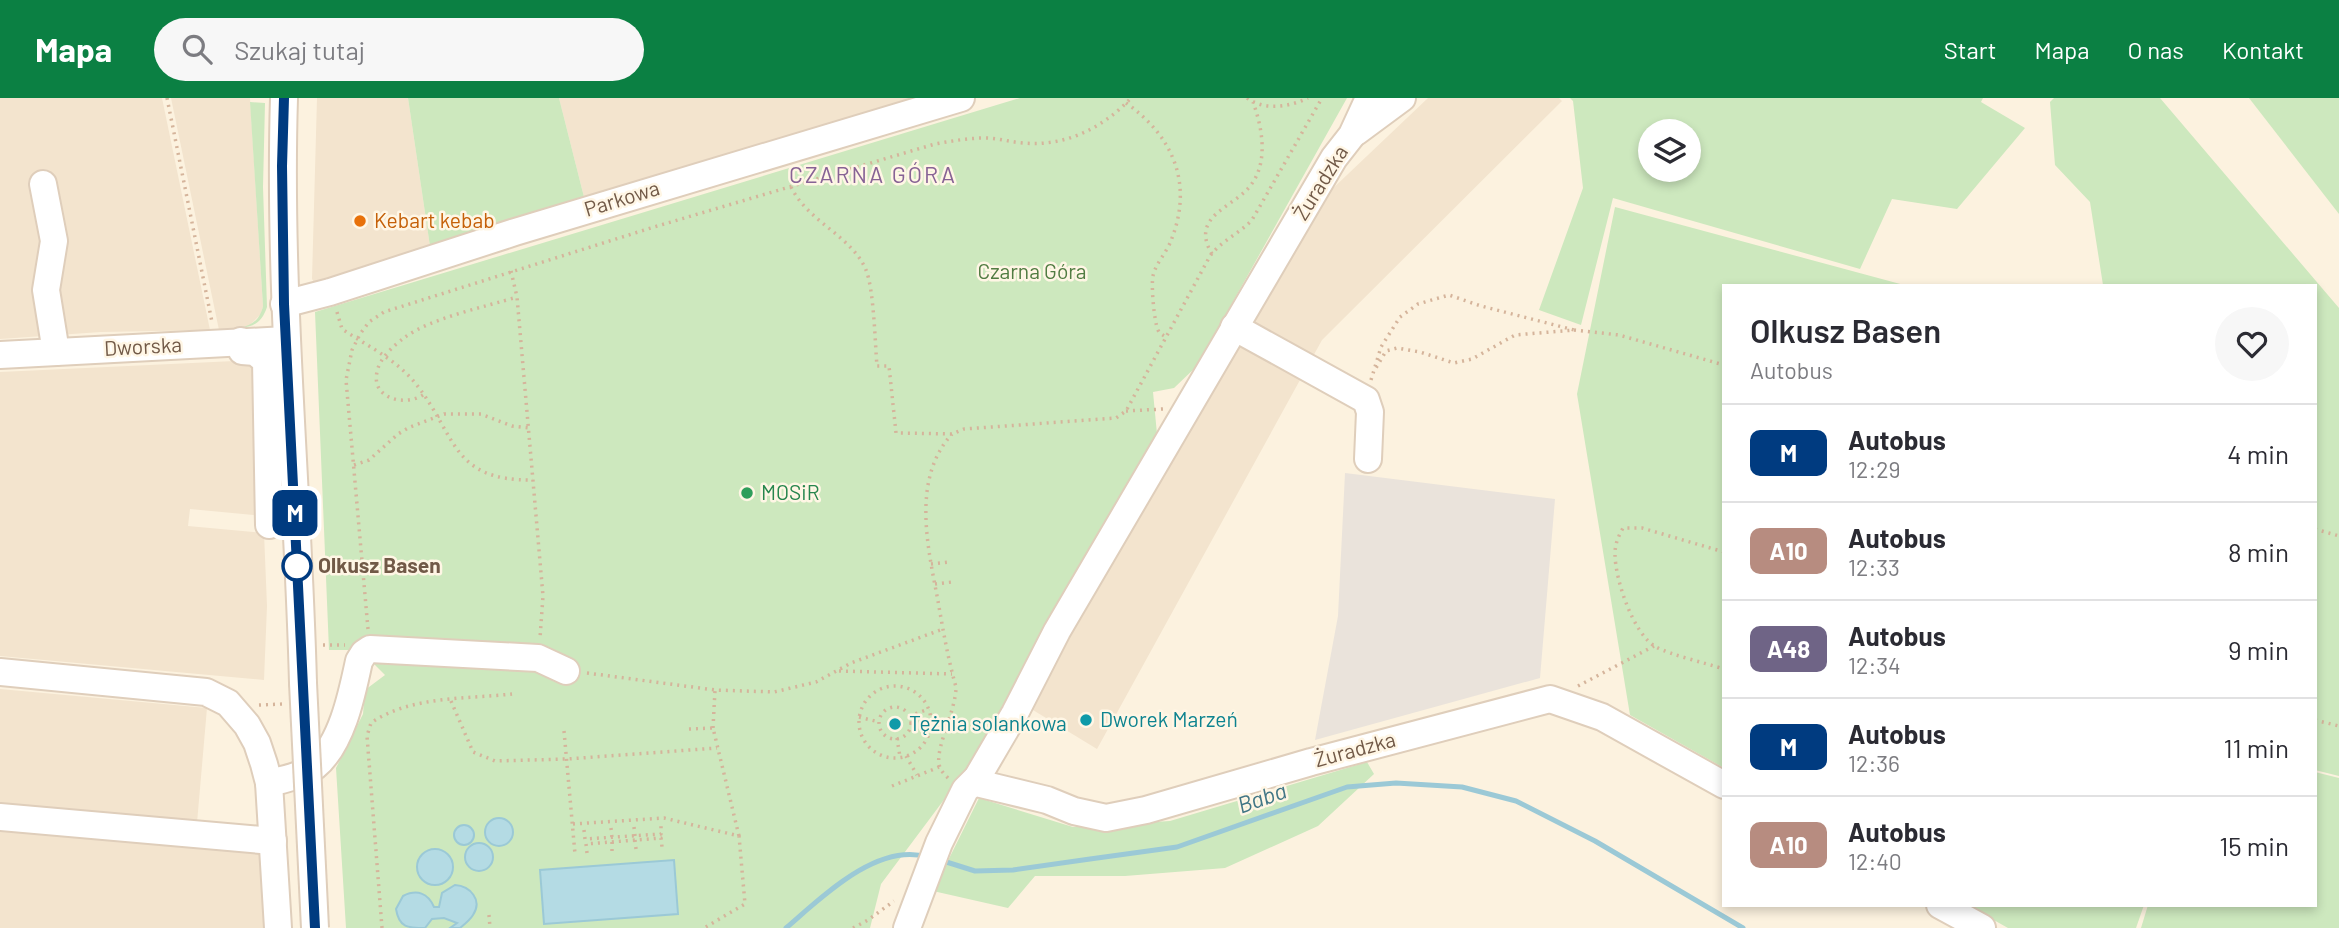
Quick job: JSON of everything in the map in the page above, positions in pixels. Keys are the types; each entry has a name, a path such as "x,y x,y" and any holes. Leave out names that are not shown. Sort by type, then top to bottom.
{"street":[{"path":"271,98 284,98 284,304 315,928"},
{"name":"Parkowa","path":"284,304 961,98"},
{"path":"1352,135 1369,98"},
{"path":"1352,135 1402,98"},
{"name":"Żuradzka","path":"907,928 939,843 971,784 1015,713 1064,620 1234,327 1334,158 1352,135"},
{"path":"43,184 54,241 46,290 56,352"},
{"path":"1234,327 1366,400 1370,412 1368,459"},
{"name":"Dworska","path":"0,355 286,340"},
{"path":"229,342 242,351 255,352 266,361 269,525"},
{"path":"269,783 299,776 323,759 345,717 359,661 364,653 362,647 538,658 566,671"},
{"path":"0,672 206,692 228,702 247,724 257,743 269,783 278,928"},
{"path":"1550,699 1602,718 1722,784"},
{"name":"Żuradzka","path":"971,784 1047,800 1074,811 1106,818 1159,807 1311,762 1550,699"},
{"path":"0,817 273,841"},
{"path":"1944,907 1982,928"}],"path":[{"path":"167,98 229,342"},
{"path":"326,645 362,647 354,465 346,380 348,363 357,339 369,322 384,312 511,271 935,144 984,138 1022,143 1063,140 1105,122 1131,98"},
{"path":"1247,98 1253,103 1284,106 1308,98"},
{"path":"791,187 806,210 846,244 867,271 877,366 889,366 896,433 952,434 964,429 1116,418 1126,411 1212,254 1221,243 1242,231 1252,220 1322,98"},
{"path":"1126,103 1156,129 1171,152 1179,178 1181,211 1170,246 1153,274 1157,326 1166,337"},
{"path":"1212,254 1206,240 1212,217 1248,189 1261,161 1261,134 1253,103"},
{"path":"511,271 517,297 543,596 538,658"},
{"path":"1366,400 1381,347 1400,317 1418,304 1449,295 1574,330 1619,335 1722,364"},
{"path":"423,395 404,402 384,394 377,380 377,372 386,356 404,338 423,327 517,297"},
{"path":"340,325 357,339 386,356 415,384 455,448 468,463 497,477 533,480"},
{"path":"1373,373 1386,351 1397,348 1454,363 1472,359 1515,335 1574,330"},
{"path":"1126,411 1164,409"},
{"path":"354,465 369,460 410,427 436,416 455,412 481,414 512,426 529,428"},
{"path":"952,434 939,452 927,492 927,536 956,695 938,761 939,767 953,783 971,784"},
{"path":"1722,551 1642,528 1623,528 1617,539 1615,554 1619,581 1628,607 1639,629 1654,646 1722,668"},
{"path":"2317,530 2339,536"},
{"path":"931,564 948,562"},
{"path":"935,584 952,582"},
{"path":"566,671 715,690 774,692 816,682 836,671 943,629"},
{"path":"1550,699 1654,646"},
{"path":"836,671 952,674"},
{"path":"903,686 923,698 929,709 930,732 925,743 906,756 882,756 872,750 859,729 863,705 870,695 880,689 903,686"},
{"path":"704,928 745,904 739,836 713,728 715,690"},
{"path":"382,928 367,736 371,723 384,714 410,705 512,694"},
{"path":"451,701 473,752 495,761 567,759 717,748"},
{"path":"258,706 281,704"},
{"path":"891,707 902,709 909,716 911,721 908,732 897,738 885,735 879,722 883,713 891,707"},
{"path":"909,716 929,709"},
{"path":"859,717 879,722"},
{"path":"2317,720 2339,726"},
{"path":"689,729 713,728"},
{"path":"564,731 575,854"},
{"path":"897,738 900,757"},
{"path":"906,756 917,776"},
{"path":"892,786 939,767"},
{"path":"573,824 664,818 739,836"},
{"path":"587,853 586,844 661,834 661,824"},
{"path":"634,827 636,849"},
{"path":"611,828 612,851"},
{"path":"584,830 585,839 612,840"},
{"path":"635,838 661,838 662,846"},
{"path":"853,928 895,899"},
{"path":"489,915 489,928"}],"shaded area":[{"path":"0,98 162,98 210,330 101,332 0,339"},
{"path":"171,98 250,98 263,306 261,314 249,326 219,330"},
{"path":"317,98 408,98 431,253 316,285 312,279"},
{"path":"559,98 929,98 586,205"},
{"path":"1428,98 1559,98 1562,101 1322,340 1097,749 1028,707 1254,307 1328,193"},
{"path":"257,360 264,516 190,509 188,526 264,533 267,606 264,680 0,656 0,372"},
{"path":"1345,473 1555,499 1540,678 1315,740 1338,616"},
{"path":"0,689 207,708 197,823 0,807"},
{"path":"0,827 259,851 262,856 264,928 0,928"}],"green space":[{"path":"408,98 559,98 586,205 431,253"},
{"name":"Czarna Góra","path":"1020,98 1347,98 1197,366 1174,388 1153,392 1157,434 1066,602 963,779 946,797 881,884 870,928 346,928 336,768 363,714 365,690 385,675 360,650 329,650 315,312"},
{"path":"1570,98 1983,98 1981,102 2025,128 1957,209 1892,199 1860,269 1613,198 1581,325 1539,310 1583,188 1573,101"},
{"path":"2054,98 2160,98 2339,308 2339,776 2317,770 2317,284 2103,284 2090,202 2055,165 2050,102"},
{"path":"2249,98 2339,98 2339,214"},
{"path":"250,102 265,103 263,187 267,307 257,323 239,328 255,321 263,306"},
{"path":"1615,207 1900,284 1722,284 1722,767 1630,715 1577,394"},
{"path":"1367,762 1374,774 1318,826 1225,868 1125,876 1035,876 1008,908 933,891 979,798 1073,827 1170,821"},
{"path":"2317,772 2339,778 2339,928 2141,928 2147,907 2317,907"},
{"path":"1971,907 2143,907 2136,928 2008,928"}],"water":[{"path":"499,818 509,822 513,832 509,842 499,846 489,842 485,832 489,822"},
{"path":"464,825 471,828 474,835 471,842 464,845 457,842 454,835 457,828"},
{"path":"479,843 489,847 493,857 489,867 479,871 469,867 465,857 469,847"},
{"path":"435,849 448,854 453,867 448,880 435,885 422,880 417,867 422,854"},
{"path":"674,860 678,914 544,924 540,870"},
{"path":"455,885 470,891 477,904 472,917 460,928 450,928 457,923 444,918 432,919 425,928 405,926 399,920 396,909 403,896 422,894 429,898 434,907 439,907 442,893"}],"waterway":[{"name":"Baba","path":"940,860 975,871 1013,870 1177,847 1347,787 1396,783 1462,787 1516,801 1595,841 1743,928"},
{"name":"Baba","path":"786,928 833,888 870,865 908,855 927,857"}],"bus line":[{"name":"M","path":"284,98 284,304 315,928"}],"place":[{"name":"Kebart kebab","path":"360,221"},
{"name":"MOSiR","path":"747,493"},
{"name":"Olkusz Basen","path":"297,566"},
{"name":"Dworek Marzeń","path":"1086,720"},
{"name":"Tężnia solankowa","path":"895,724"}],"district":[{"name":"CZARNA GÓRA","path":"873,175"}]}
